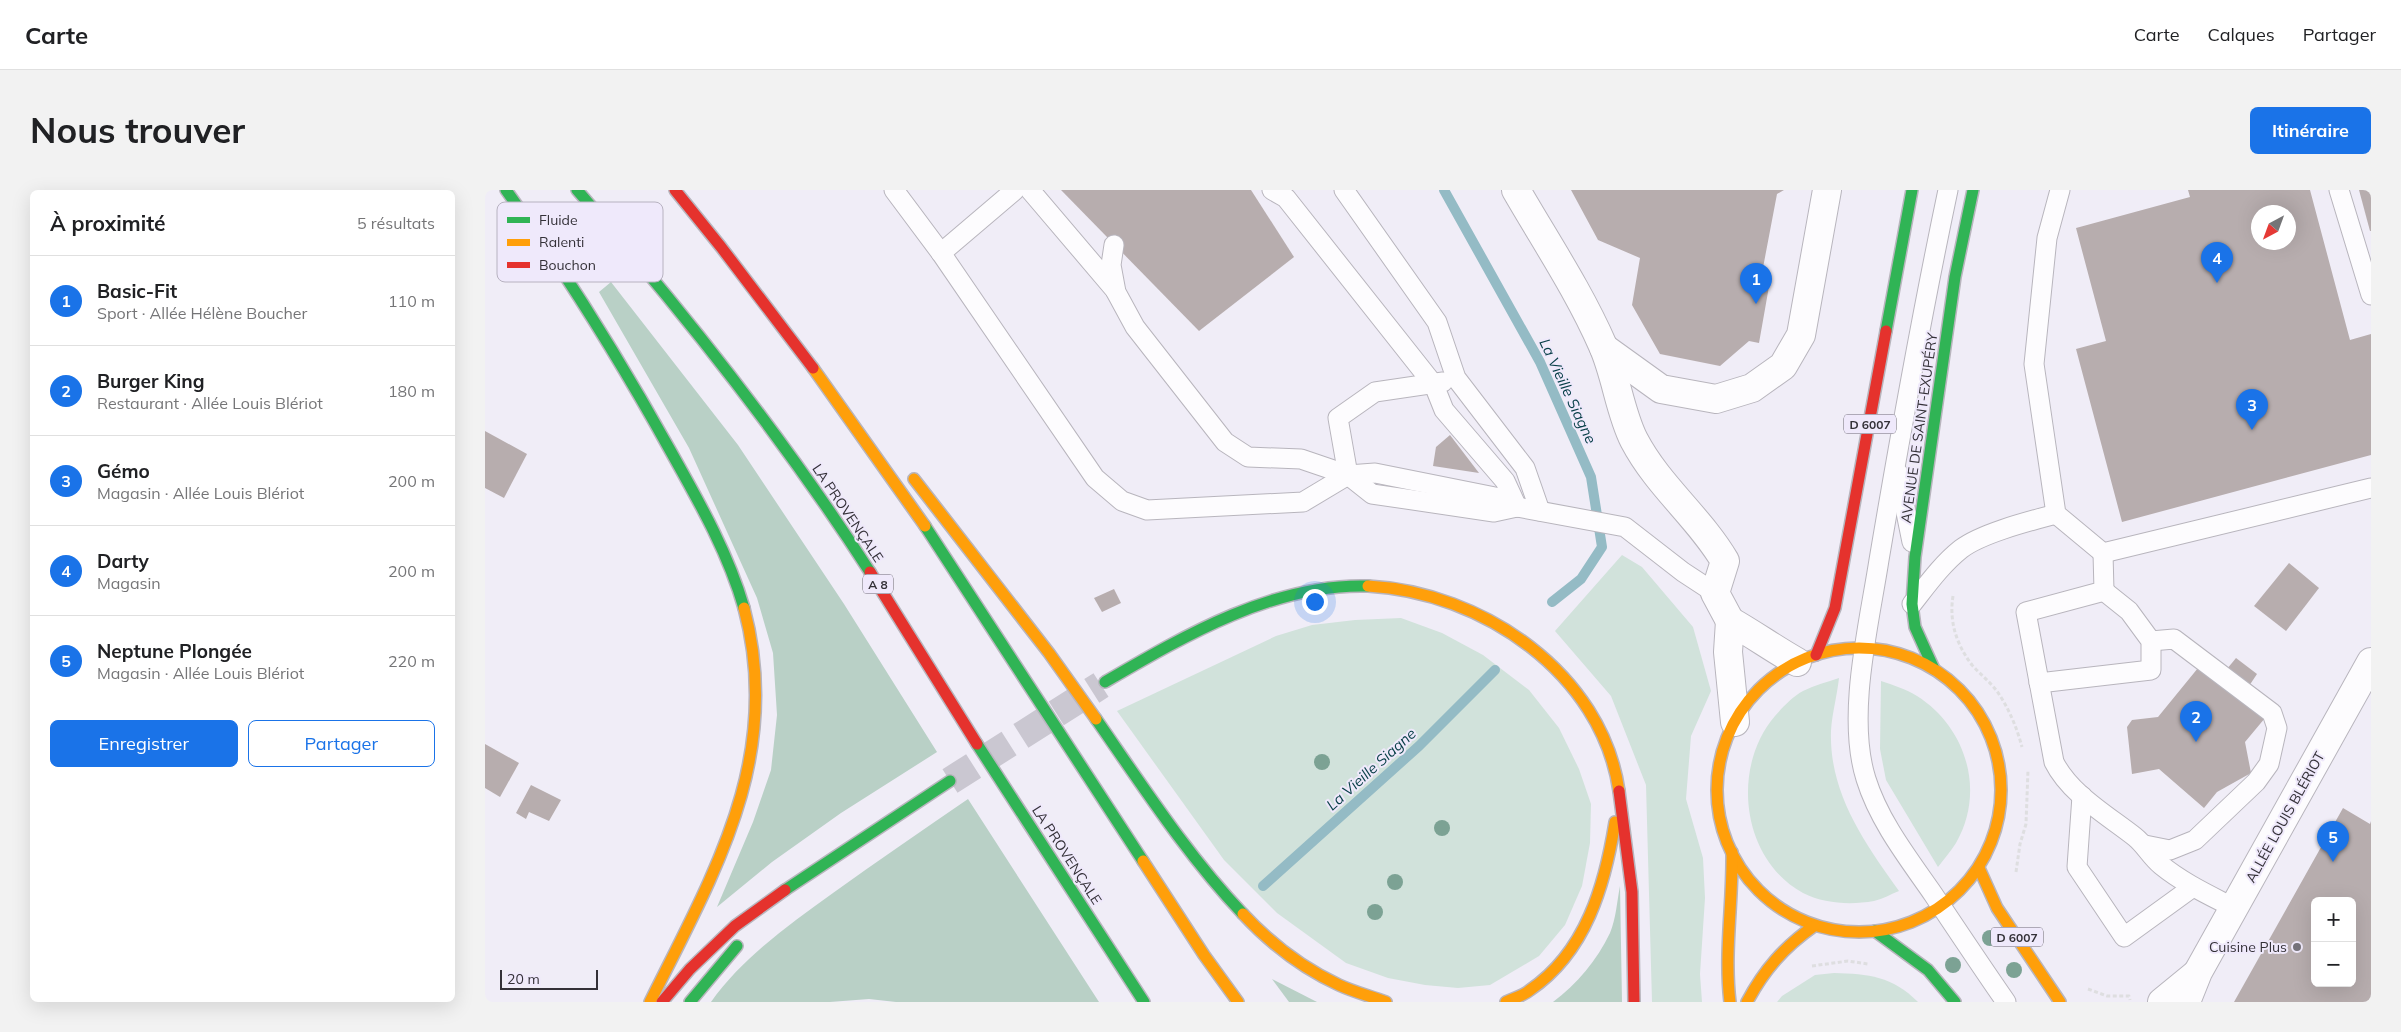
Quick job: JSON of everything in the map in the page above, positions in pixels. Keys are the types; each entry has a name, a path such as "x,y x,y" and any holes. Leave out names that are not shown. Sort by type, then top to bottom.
{"main road":[{"path":"506,190 514,202"},
{"name":"LA PROVENÇALE","path":"577,190 588,202"},
{"path":"675,190 803,353 871,445 943,550 1204,955 1238,1002"},
{"name":"D 6007","path":"1806,658 1837,598 1912,190"},
{"name":"AVENUE DE SAINT-EXUPÉRY","path":"1934,669 1915,627 1912,604 1915,557 1955,277 1973,190"},
{"path":"570,282 586,305 687,479 732,569 748,620 754,654 757,707 751,753 741,799 724,848 650,1002"},
{"name":"LA PROVENÇALE","path":"655,282 726,369 811,483 875,578 979,746 1144,1002"},
{"path":"803,353 875,434"},
{"path":"907,471 1049,653 1158,808 1219,889 1260,932 1295,960 1339,985 1386,1002"},
{"path":"1105,682 1167,645 1212,623 1265,604 1312,591 1354,585 1401,589 1440,599 1475,612 1510,631 1545,658 1575,691 1610,754 1619,793 1632,890 1634,1002"},
{"path":"1866,646 1916,660 1934,669 1963,694 1984,722 1997,754 2002,789 1997,832 1979,868 1941,906 1917,920 1875,931 1848,933 1814,926 1793,918 1768,900 1749,880 1732,852 1718,809 1719,764 1735,722 1761,687 1806,658 1836,648 1866,646"},
{"path":"662,1002 690,969 729,931 808,874 949,781"},
{"path":"1507,1002 1530,990 1560,964 1582,932 1600,895 1612,843 1619,793"},
{"path":"1730,1002 1727,976 1733,889 1732,852"},
{"name":"D 6007","path":"1979,868 1997,908 2067,997"},
{"path":"762,921 808,874"},
{"path":"1747,1002 1768,964 1793,940 1814,926"},
{"path":"1875,931 1928,970 1955,1002"},
{"path":"690,1002 703,984 749,934"}],"street":[{"path":"1516,190 1582,302 1604,348 1637,445 1650,468 1712,539 1725,561 1715,593 1730,621 1728,652 1735,722"},
{"path":"1604,348 1661,389 1716,400 1752,388 1783,366 1801,335 1827,190"},
{"path":"1730,621 1752,633 1768,646 1806,658"},
{"name":"ALLÉE LOUIS BLÉRIOT","path":"2198,972 2371,662"},
{"path":"2162,1002 2198,972"},
{"path":"2186,1002 2198,972"}],"lane":[{"path":"894,190 941,253 1095,478 1122,501 1147,510 1303,502 1348,475"},
{"path":"941,253 1015,190"},
{"path":"1030,190 1116,292 1135,327 1225,442 1248,457 1301,459 1348,475 1372,494 1494,512 1517,507 1625,527 1683,572 1715,593"},
{"path":"1344,190 1437,322 1457,378 1525,468 1540,511"},
{"path":"1948,190 1916,341 1866,646 1858,707 1859,744 1865,778 1877,809 1900,847 2006,1002"},
{"path":"2039,683 2151,670 2151,641 2129,611 2104,591 2103,553 2056,514 2034,364 2047,238 2060,190"},
{"path":"2339,190 2371,295"},
{"path":"1280,193 1433,385 1445,410 1505,481 1517,507"},
{"path":"1114,245 1111,265 1116,292"},
{"path":"1348,475 1338,418 1375,392 1433,385 1457,378"},
{"path":"1896,460 1915,557"},
{"path":"2103,553 2371,488"},
{"path":"1912,604 1941,568 1962,548 2004,529 2056,514"},
{"path":"2104,591 2026,612 2055,762 2061,775 2082,796 2145,845 2159,864 2193,887 2234,908"},
{"path":"2145,845 2170,850 2195,840 2257,782 2269,764 2277,728 2272,713 2175,639 2151,641"},
{"path":"2082,796 2077,867 2124,937 2193,887"}],"path":[{"path":"1954,594 1951,608 1953,626 1959,645 1972,664 1996,690 2010,715 2023,751"},
{"path":"2017,877 2019,844 2026,824 2028,769"},
{"path":"1810,966 1848,961 1871,965"},
{"path":"2067,997 2129,996"}],"shaded area":[{"path":"1622,555 1642,567 1693,627 1711,691 1691,736 1686,799 1703,858 1705,898 1700,974 1702,1002 1652,1002 1646,785 1611,696 1555,631"},
{"path":"1401,618 1442,633 1483,655 1529,690 1559,728 1579,769 1591,804 1590,843 1582,886 1565,925 1539,956 1490,985 1458,988 1425,985 1388,978 1346,963 1277,913 1224,860 1117,711 1276,636 1312,625 1355,620"},
{"path":"1839,678 1831,731 1832,754 1836,776 1851,817 1899,891 1877,900 1865,902 1838,903 1811,897 1782,878 1766,858 1755,836 1749,811 1748,785 1752,760 1761,737 1775,716 1791,699 1803,691"},
{"path":"1881,681 1917,696 1934,709 1959,742 1966,762 1970,782 1965,823 1956,843 1938,867 1886,780 1880,749"},
{"path":"1834,973 1858,974 1879,978 1899,987 1918,1002 1777,1002 1782,996 1815,975"}],"green space":[{"path":"611,282 738,445 844,604 937,752 841,813 772,862 717,907 753,822 771,770 777,715 773,653 757,598 689,448 599,292"},
{"path":"968,799 1099,1002 896,1002 869,999 830,1002 711,1002 737,970 783,930 866,869"},
{"path":"1620,886 1622,1002 1553,1002 1586,971 1605,943 1614,922"},
{"path":"1272,979 1317,1002 1289,1002"}],"building":[{"path":"1061,190 1251,190 1294,257 1199,331"},
{"path":"1571,190 1784,190 1777,194 1762,273 1771,275 1759,343 1749,341 1720,366 1660,354 1632,305 1640,258 1598,240"},
{"path":"2188,190 2310,190 2350,340 2371,334 2371,455 2122,522 2076,349 2106,341 2076,228 2190,197"},
{"path":"2359,190 2371,190 2371,231 2370,231"},
{"path":"485,431 527,454 504,498 485,488"},
{"path":"1450,435 1479,473 1433,466 1436,447"},
{"path":"2289,563 2319,588 2286,631 2254,606"},
{"path":"1114,589 1121,603 1102,612 1094,598"},
{"path":"2236,658 2257,674 2249,686 2227,669"},
{"path":"2198,668 2265,718 2245,742 2251,773 2217,792 2204,808 2159,769 2132,774 2127,727 2132,720 2158,717"},
{"path":"485,744 519,763 500,797 485,788"},
{"path":"531,785 561,800 549,821 529,812 526,819 516,813"},
{"path":"2343,808 2370,824 2371,821 2371,1002 2234,1002"}],"waterway":[{"name":"La Vieille Siagne","path":"1444,190 1540,362 1591,477 1602,547 1581,579 1552,602"},
{"name":"La Vieille Siagne","path":"1263,886 1419,746 1495,670"}],"tunnel":[{"path":"950,781 1101,685"}],"traffic: fast":[{"path":"506,190 515,202"},
{"path":"577,190 587,202"},
{"path":"1886,331 1912,190"},
{"path":"1934,669 1915,627 1912,604 1915,557 1955,277 1973,190"},
{"path":"569,282 651,416 712,527 730,567 744,608"},
{"path":"655,282 767,424 870,572"},
{"path":"925,526 1143,861"},
{"path":"1105,682 1198,631 1264,603 1298,593 1333,587 1368,586"},
{"path":"1096,719 1184,844 1243,914"},
{"path":"977,744 1144,1002"},
{"path":"785,890 950,781"},
{"path":"1875,931 1928,970 1955,1002"},
{"path":"690,1002 737,946"}],"traffic: slow":[{"path":"813,368 925,526"},
{"path":"914,479 1049,653 1096,719"},
{"path":"1368,586 1411,592 1453,604 1493,622 1530,647 1562,676 1589,710 1608,749 1619,791"},
{"path":"650,1002 718,860 736,812 749,764 755,714 754,662 744,608"},
{"path":"1859,648 1900,654 1926,665 1949,680 1969,700 1984,723 1995,749 2001,790 1995,831 1984,857 1969,880 1949,900 1926,915 1900,926 1859,932 1818,926 1792,915 1769,900 1749,880 1734,857 1723,831 1717,790 1723,749 1734,723 1749,700 1769,680 1792,665 1818,654 1859,648"},
{"path":"1506,1002 1527,992 1549,974 1565,957 1579,937 1598,893 1611,846 1615,822"},
{"path":"1730,1002 1728,946 1732,852"},
{"path":"1143,861 1204,955 1238,1002"},
{"path":"1979,868 1997,908 2060,1002"},
{"path":"1243,914 1275,945 1299,963 1345,987 1386,1002"},
{"path":"1747,1002 1768,969 1793,942 1814,926"}],"traffic: jam":[{"path":"675,190 813,368"},
{"path":"1816,655 1835,608 1886,331"},
{"path":"870,572 977,744"},
{"path":"1619,791 1632,892 1634,1002"},
{"path":"662,1002 690,969 735,926 785,890"}],"place":[{"name":"Darty","path":"2217,283"},
{"name":"Basic-Fit","path":"1756,304"},
{"name":"Gémo","path":"2252,430"},
{"name":"Burger King","path":"2196,742"},
{"name":"Neptune Plongée","path":"2333,862"},
{"name":"Cuisine Plus","path":"2297,947"}]}
